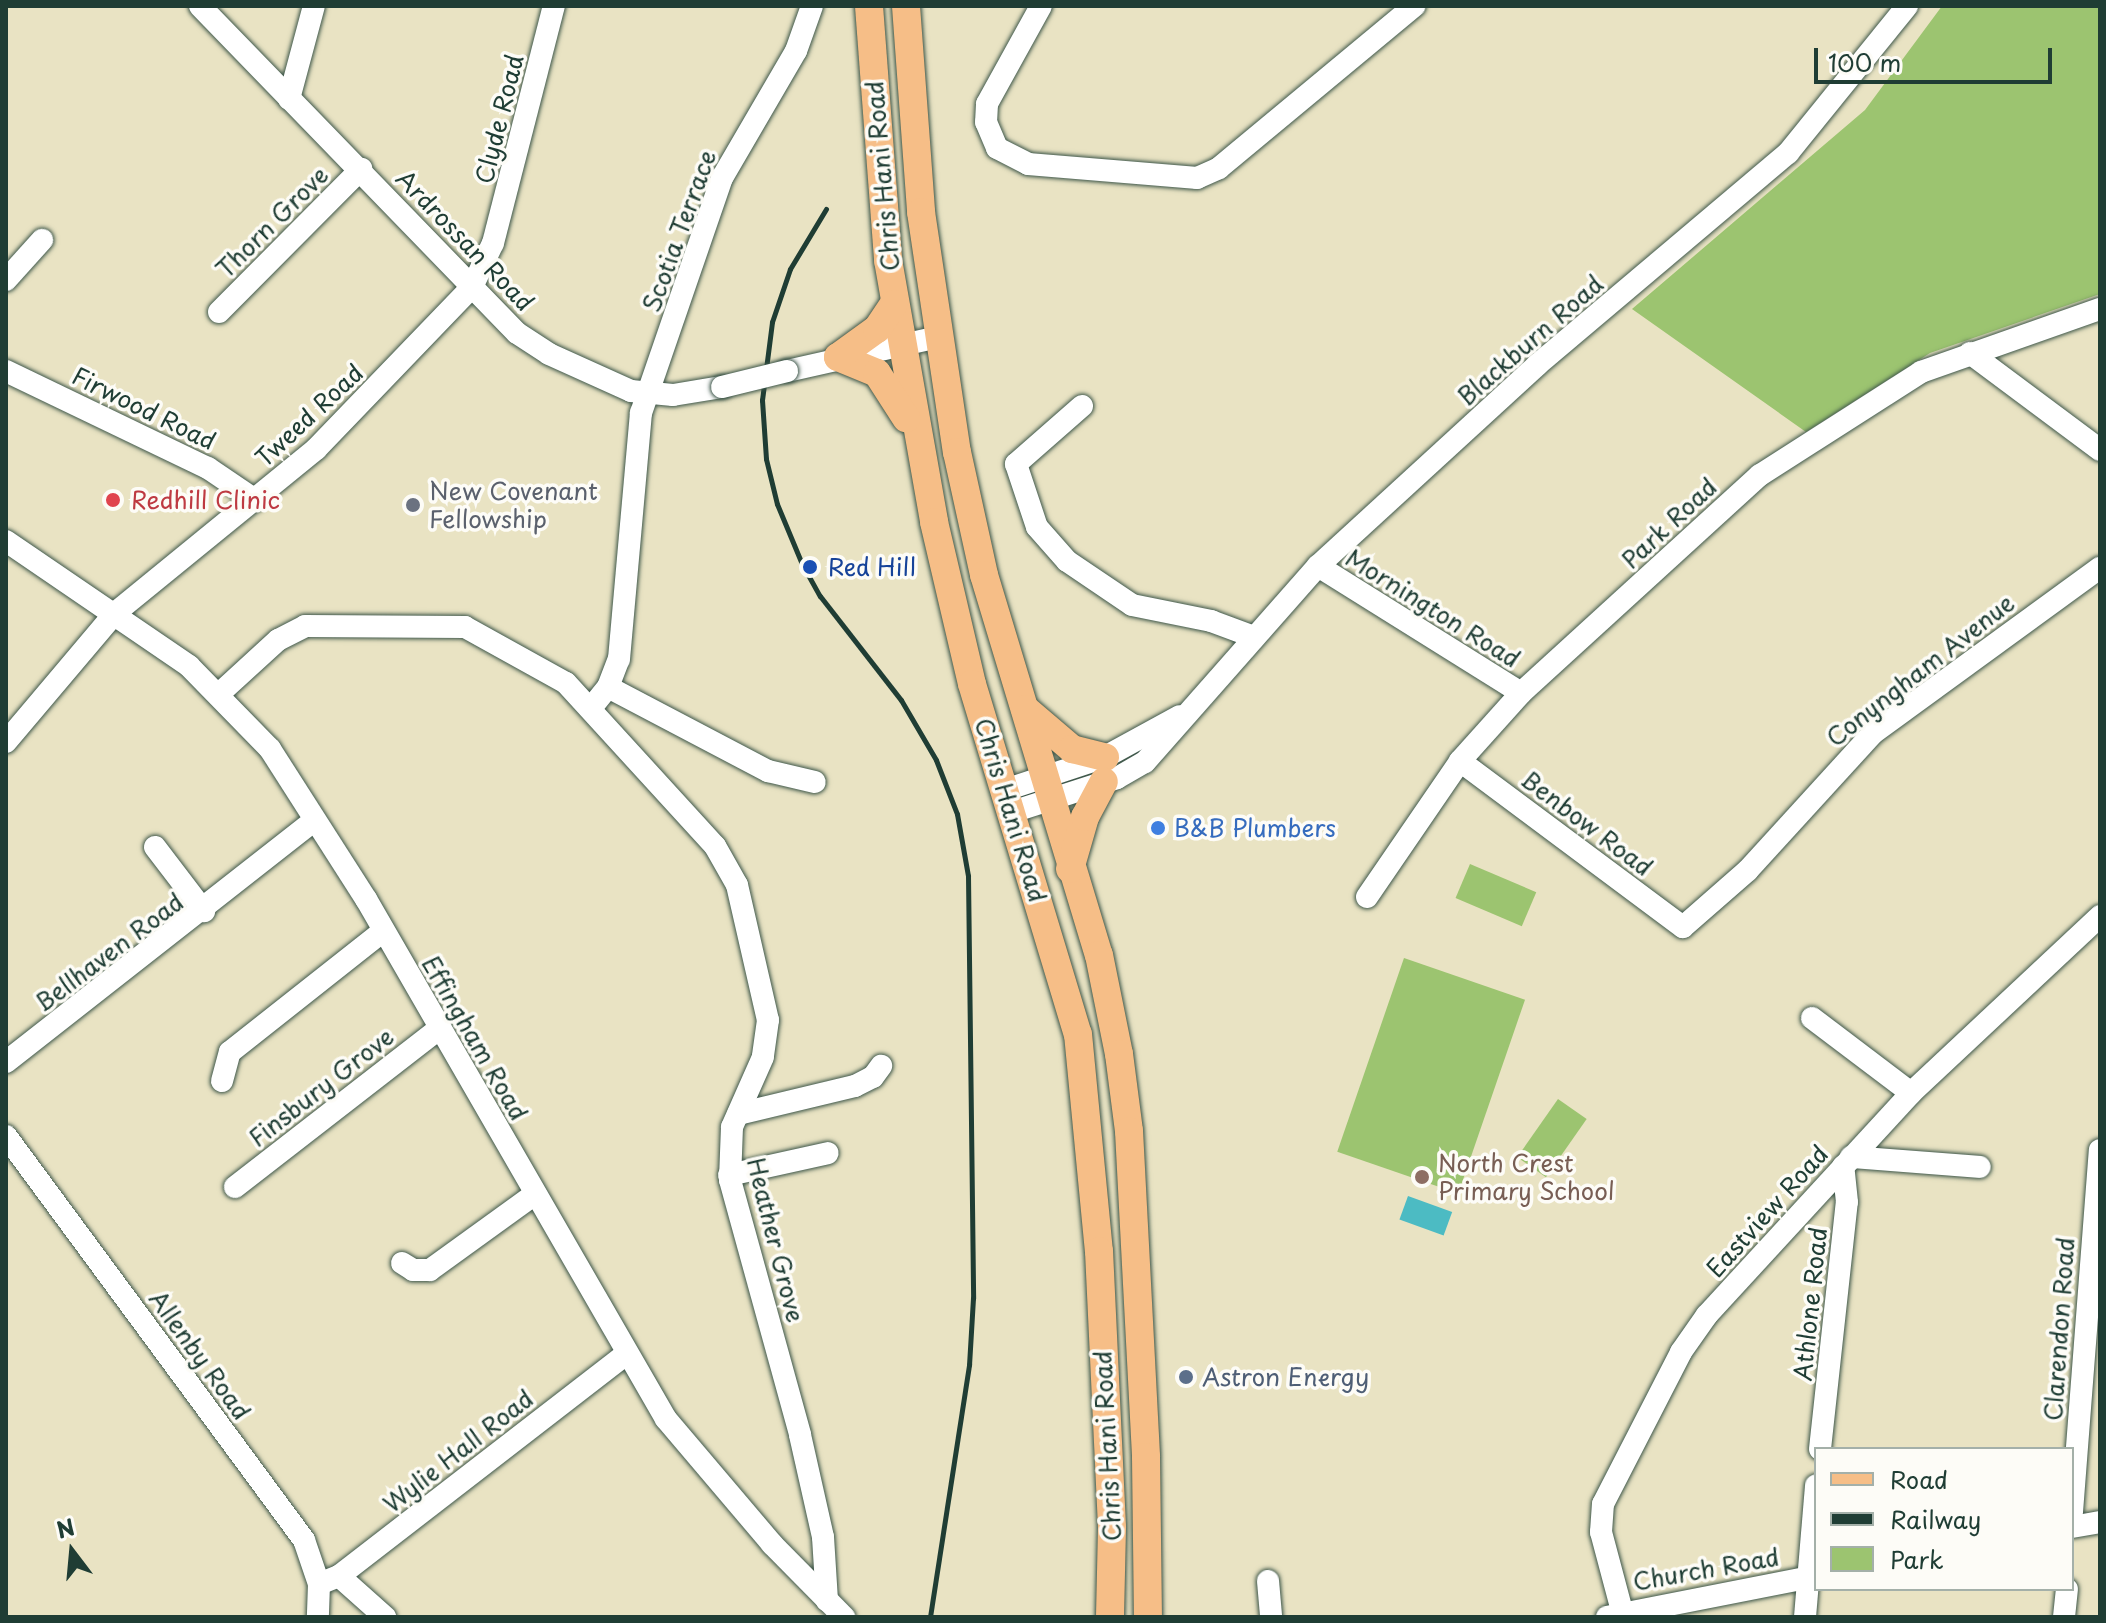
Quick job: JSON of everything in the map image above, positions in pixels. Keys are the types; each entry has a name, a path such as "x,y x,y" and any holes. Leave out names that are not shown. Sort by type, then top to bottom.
{"main road":[{"name":"Chris Hani Road","path":"869,6 894,304 916,436 964,656 1071,1001 1088,1102 1112,1528 1110,1617"},
{"name":"Chris Hani Road","path":"906,6 918,185 938,337 980,560 1070,869 1099,955 1129,1131 1146,1457 1148,1617"},
{"path":"838,357 877,329 894,304"},
{"path":"838,357 877,373 916,436"},
{"path":"1022,705 1056,739 1105,770 1085,817 1070,869"}],"street":[{"name":"Ardrossan Road","path":"200,6 361,169 504,322 549,354 614,385 648,394 722,387 838,357 938,337"},
{"path":"289,99 314,6"},
{"name":"Clyde Road","path":"472,287 493,243 554,6"},
{"name":"Scotia Terrace","path":"608,687 619,659 634,464 648,394 722,178 796,51 812,6"},
{"path":"1041,6 986,113 997,148 1028,164 1207,176 1408,8"},
{"name":"Blackburn Road","path":"1009,801 1105,770 1185,713 1318,566 1537,365 1788,153 1907,6"},
{"name":"Thorn Grove","path":"219,312 361,169"},
{"path":"6,280 42,240"},
{"name":"Tweed Road","path":"6,742 115,613 316,449 472,287"},
{"name":"Park Road","path":"1367,897 1460,761 1521,693 1760,475 1884,393 1970,353 2100,309"},
{"path":"1970,353 2100,450"},
{"name":"Firwood Road","path":"6,371 208,468 255,500"},
{"path":"1082,406 1020,460 1015,471 1037,527 1067,561 1112,595 1132,605 1211,621 1254,637"},
{"name":"Effingham Road","path":"6,541 115,613 220,693 296,783 626,1354 683,1444 835,1609"},
{"name":"Mornington Road","path":"1318,566 1521,693"},
{"name":"Conyngham Avenue","path":"1683,927 1748,870 1872,734 2100,568"},
{"name":"Heather Grove","path":"220,693 278,640 305,626 425,623 479,631 548,669 591,708 715,846 737,885 768,1020 763,1057 738,1114 727,1156 729,1175 802,1443 835,1609"},
{"path":"591,708 608,687 768,771 815,782"},
{"name":"Benbow Road","path":"1460,761 1683,927"},
{"name":"Bellhaven Road","path":"6,1062 204,911 307,826"},
{"name":"Bellhaven Road","path":"155,847 204,911"},
{"name":"Eastview Road","path":"1614,1614 1601,1532 1607,1494 1681,1352 1707,1315 1911,1093 2100,916"},
{"path":"222,1081 230,1052 383,931"},
{"path":"1812,1018 1911,1093"},
{"name":"Finsbury Grove","path":"235,1187 440,1028"},
{"path":"738,1114 855,1086 873,1077 881,1066"},
{"name":"Allenby Road","path":"6,1136 304,1540 329,1580 318,1617"},
{"name":"Clarendon Road","path":"2074,1486 2100,1150"},
{"path":"729,1175 828,1153"},
{"path":"1847,1162 1980,1167"},
{"name":"Athlone Road","path":"1820,1447 1847,1202 1847,1162"},
{"path":"402,1263 418,1271 430,1270 535,1194"},
{"name":"Wylie Hall Road","path":"329,1580 626,1354"},
{"path":"1805,1617 1814,1522"},
{"path":"2074,1527 2100,1522"},
{"name":"Church Road","path":"1614,1614 1811,1577"},
{"path":"329,1580 385,1617"},
{"path":"1268,1581 1271,1617"},
{"path":"2064,1617 2067,1591"}],"green space":[{"path":"1942,6 2100,6 2100,294 1930,353 1806,432 1632,309 1865,110"},
{"path":"1470,864 1536,892 1522,926 1456,898"},
{"path":"1404,958 1525,1000 1458,1194 1337,1152"},
{"path":"1558,1099 1587,1119 1546,1177 1517,1157"}],"water":[{"path":"1408,1196 1452,1212 1444,1236 1399,1219"}],"railway":[{"path":"826,209 790,269 772,322 762,400 766,459 777,504 802,564 820,596 901,700 936,760 957,814 968,876 973,1298 969,1365 930,1617"}],"place":[{"name":"Redhill Clinic","path":"113,500"},
{"name":"New Covenant Fellowship","path":"413,505"},
{"name":"Red Hill","path":"810,567"},
{"name":"B&B Plumbers","path":"1158,828"},
{"name":"North Crest Primary School","path":"1422,1177"},
{"name":"Astron Energy","path":"1186,1377"}]}
